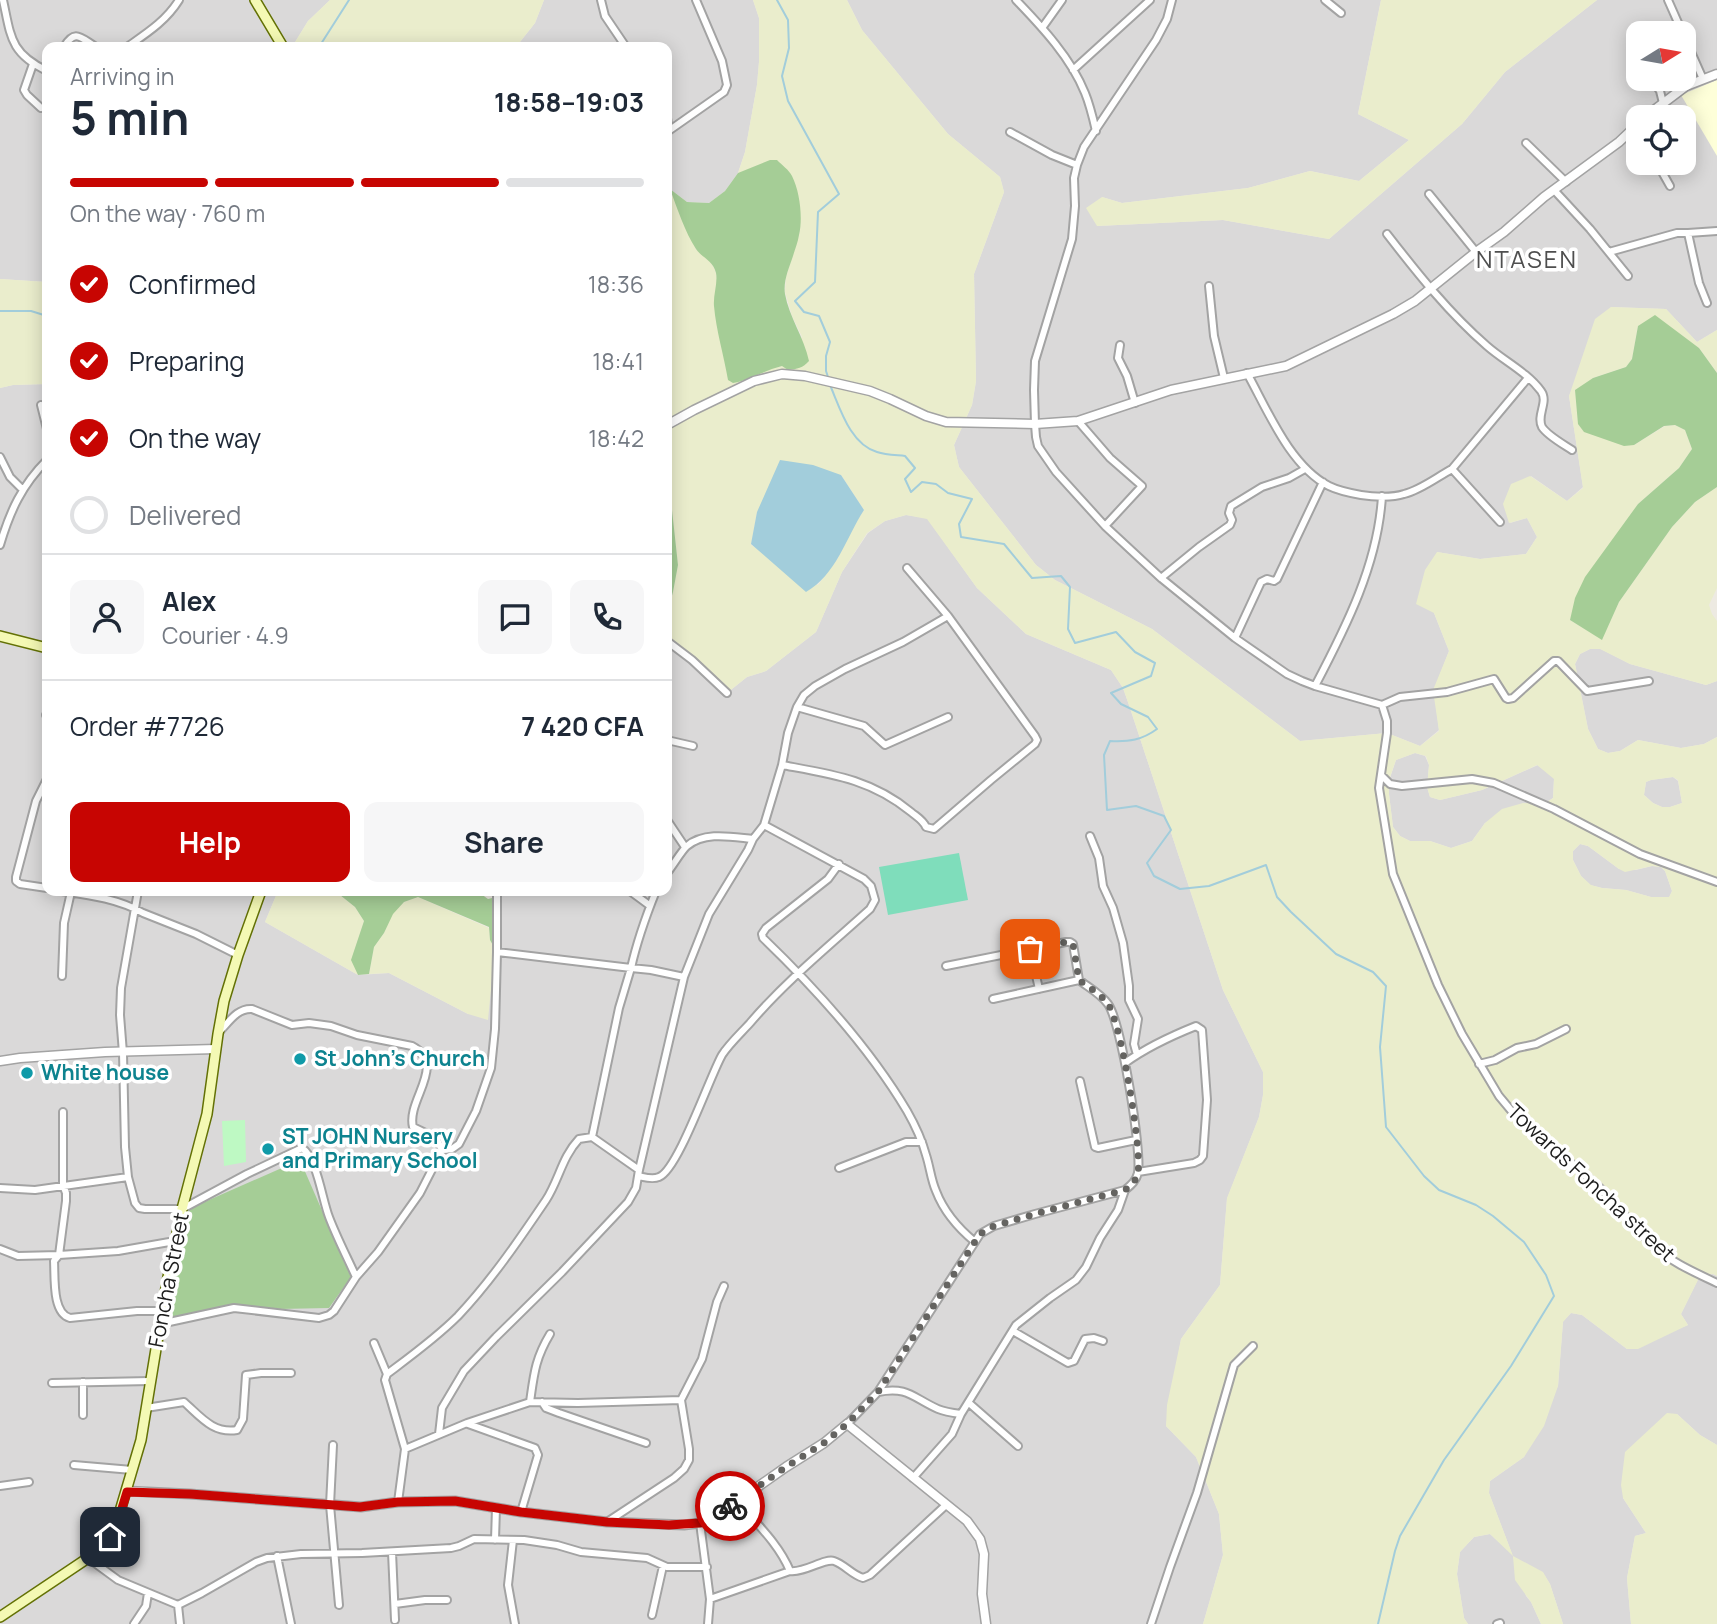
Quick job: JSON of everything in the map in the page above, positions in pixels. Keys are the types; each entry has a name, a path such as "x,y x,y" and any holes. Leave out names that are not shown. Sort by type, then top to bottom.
{"main road":[{"path":"255,0 280,42"},
{"path":"0,636 39,646"},
{"name":"Foncha Street","path":"0,1617 89,1558 105,1544 116,1528 141,1440 182,1209 207,1114 224,1001 259,896"}],"street":[{"path":"3,0 9,32 15,45 24,58 42,68"},
{"path":"134,42 159,24 179,0"},
{"path":"601,0 605,16 623,42"},
{"path":"672,128 724,92 727,85 722,61 696,0"},
{"path":"1016,0 1042,28 1073,70 1086,96 1096,131"},
{"path":"1042,28 1062,0"},
{"path":"1134,0 1144,6"},
{"path":"1073,70 1150,0"},
{"path":"1172,0 1167,19 1156,40 1084,148 1077,165 1074,178 1072,239 1035,361 1036,437 1046,459 1105,526 1161,578 1235,638 1287,674 1315,686 1382,705 1400,697 1447,692 1496,680 1508,699 1513,698 1554,661 1558,661 1587,691 1649,681"},
{"path":"1325,0 1341,13"},
{"path":"1668,0 1703,79"},
{"path":"67,42 69,38 78,35 88,42"},
{"path":"33,64 24,90 41,108"},
{"path":"1661,105 1686,86 1717,74"},
{"path":"1659,91 1664,103"},
{"path":"1010,132 1077,165"},
{"path":"672,422 768,376 794,374 870,391 936,420 1035,424 1078,421 1171,390 1277,369 1393,314 1415,300 1626,137"},
{"path":"1527,143 1566,182"},
{"path":"1664,175 1670,186"},
{"path":"1553,191 1628,276"},
{"path":"1429,194 1476,252"},
{"path":"1609,252 1677,233 1717,231"},
{"path":"1688,233 1699,283 1707,303"},
{"path":"1387,234 1429,289 1487,346 1528,378 1543,395 1540,420 1542,426 1572,450"},
{"path":"1209,286 1213,325 1224,379"},
{"path":"1120,345 1118,358 1135,403"},
{"path":"1247,373 1305,469 1342,491 1367,496 1405,494 1452,469 1528,378"},
{"path":"41,405 42,409"},
{"path":"1078,421 1110,458 1142,486 1105,526"},
{"path":"0,457 10,477 23,490"},
{"path":"0,545 13,505 42,466"},
{"path":"1161,578 1230,525 1231,506 1262,486 1289,478 1305,469"},
{"path":"1452,469 1500,522"},
{"path":"1235,638 1261,582 1278,579 1323,482"},
{"path":"1315,686 1360,592 1381,518 1382,496"},
{"path":"782,765 861,782 901,804 926,827 934,830 1035,744 1035,736 948,616 907,568"},
{"path":"439,1434 442,1408 464,1371 628,1202 636,1188 684,977 709,914 764,825 782,765 788,733 804,695 845,669 903,642 948,616"},
{"path":"672,645 727,693"},
{"name":"Towards Foncha street","path":"1382,705 1387,720 1387,733 1379,788 1393,874 1438,985 1479,1064 1514,1114 1600,1188 1653,1246 1676,1263 1717,1283"},
{"path":"797,707 864,726 885,745 948,717"},
{"path":"672,741 693,746"},
{"path":"1381,775 1390,784 1402,786 1472,779 1494,783 1553,809 1640,854 1717,882"},
{"path":"42,789 36,801 16,881 42,887"},
{"path":"398,1502 405,1449 385,1380 387,1374 433,1339 478,1294 552,1191 562,1163 579,1139 592,1137 638,1173 654,1178 670,1168 723,1053 759,1012 799,972 870,909 875,900 871,886 864,878 764,825"},
{"path":"672,828 685,847"},
{"path":"1090,836 1099,858 1103,886 1116,915 1123,943 1129,1000 1138,1019 1134,1044 1137,1055"},
{"path":"672,867 685,847 704,837 753,839"},
{"path":"839,864 828,879 766,928 762,934 763,938 799,972 853,1034 902,1103 922,1142 939,1199 954,1222 975,1242"},
{"path":"62,976 64,923 70,896"},
{"path":"93,896 135,908 196,933 238,955"},
{"path":"137,896 121,988 120,1023 128,1177 131,1194 139,1208 182,1209 302,1148 315,1166 329,1218 356,1277"},
{"path":"442,1150 452,1149 459,1144 476,1111 491,1068 498,952 497,896"},
{"path":"637,896 649,905"},
{"path":"592,1137 619,1008 636,944 654,896"},
{"path":"127,1492 360,1507 398,1502 455,1501 607,1522 669,1525 700,1523 722,1512 824,1443 878,1392 980,1234 994,1226 1125,1190 1135,1182 1138,1172 1136,1140 1121,1041 1109,1005 1079,980 1073,944 1070,942 946,966"},
{"path":"1030,949 1039,989"},
{"path":"498,952 651,970 684,977"},
{"path":"992,999 1079,980"},
{"path":"218,1034 237,1014 252,1009 292,1025 309,1023 331,1026 357,1035 412,1046 425,1057 428,1067 412,1116 413,1127 436,1138 442,1150"},
{"path":"1125,1063 1168,1037 1196,1026 1202,1030 1207,1100 1204,1150 1200,1160 1138,1172"},
{"path":"1479,1064 1495,1060 1517,1048 1536,1045 1566,1029"},
{"path":"0,1061 105,1052 216,1049"},
{"path":"1080,1081 1095,1147 1136,1140"},
{"path":"63,1112 63,1185 66,1201 59,1255 54,1261 57,1303 63,1316 70,1318 162,1311"},
{"path":"839,1168 906,1142 922,1142"},
{"path":"160,1324 234,1308 320,1318 329,1315 405,1215 442,1150"},
{"path":"0,1188 27,1190 128,1177"},
{"path":"913,1478 952,1434 961,1414 1016,1325 1081,1275 1118,1210 1125,1190"},
{"path":"0,1250 18,1256 59,1255 118,1251 176,1241"},
{"path":"607,1522 674,1478 689,1460 681,1400 702,1359 724,1286"},
{"path":"1013,1331 1068,1363 1074,1361 1084,1339 1103,1341"},
{"path":"530,1402 535,1365 550,1334"},
{"path":"374,1343 387,1374"},
{"path":"1151,1624 1197,1493 1234,1365 1253,1346"},
{"path":"146,1408 184,1402 207,1424 232,1432 237,1430 243,1419 246,1375 291,1373"},
{"path":"52,1383 150,1381"},
{"path":"83,1382 83,1415"},
{"path":"878,1392 892,1389 909,1392 940,1410 961,1414"},
{"path":"405,1449 467,1423 530,1402 681,1400"},
{"path":"542,1402 546,1408 646,1443"},
{"path":"969,1403 1018,1446"},
{"path":"467,1423 535,1448 538,1455 521,1512"},
{"path":"847,1424 967,1521 981,1542 984,1553 982,1594 986,1624"},
{"path":"333,1445 330,1505 339,1605"},
{"path":"74,1465 131,1470"},
{"path":"0,1486 29,1482"},
{"path":"737,1501 774,1543 790,1571"},
{"path":"710,1600 828,1560 836,1561 855,1576 863,1578 870,1575 946,1505"},
{"path":"495,1540 496,1508"},
{"path":"700,1523 710,1600 708,1624"},
{"path":"89,1558 118,1580 178,1605 256,1562 277,1556 451,1548 474,1539 533,1541 581,1552 647,1558 663,1566 707,1567"},
{"path":"513,1540 508,1585 516,1624"},
{"path":"392,1552 395,1620"},
{"path":"277,1556 291,1624"},
{"path":"652,1615 663,1566"},
{"path":"134,1624 146,1606 148,1593"},
{"path":"395,1604 447,1600"},
{"path":"178,1605 180,1624"}],"shaded area":[{"path":"0,0 330,0 308,21 295,42 42,42 42,282 0,279"},
{"path":"330,0 544,0 535,23 520,42 295,42 308,21"},
{"path":"544,0 753,0 759,18 757,85 745,152 738,173 725,191 709,203 687,202 672,191 672,42 520,42 535,23"},
{"path":"753,0 847,0 862,30 948,134 1000,177 1004,192 974,274 976,381 972,405 954,445 959,467 1036,565 1055,580 1152,629 1300,741 1387,733 1420,746 1439,731 1433,690 1449,651 1434,613 1416,604 1425,570 1437,552 1480,559 1526,554 1537,537 1527,518 1509,523 1503,504 1511,484 1530,476 1567,501 1583,488 1569,396 1595,319 1611,307 1666,309 1697,342 1717,330 1717,373 1699,348 1686,339 1638,326 1632,359 1626,367 1593,378 1634,445 1665,426 1675,425 1685,430 1692,449 1679,468 1638,504 1570,620 1602,639 1619,602 1672,527 1695,502 1717,487 1717,588 1709,605 1717,621 1717,681 1706,685 1630,664 1600,649 1590,649 1580,654 1575,664 1588,729 1598,749 1608,753 1620,751 1638,740 1681,748 1704,744 1717,737 1717,1276 1700,1276 1681,1314 1688,1325 1638,1349 1627,1349 1582,1315 1571,1313 1563,1322 1558,1386 1544,1426 1524,1457 1490,1481 1489,1493 1513,1556 1490,1534 1474,1537 1460,1552 1457,1574 1464,1618 1468,1624 1203,1624 1223,1555 1219,1514 1196,1457 1166,1426 1167,1405 1181,1339 1220,1285 1227,1198 1259,1117 1263,1072 1223,990 1123,688 1111,670 1026,634 977,588 927,519 906,515 885,521 867,533 842,572 816,632 766,671 747,677 727,693 672,645 672,596 678,565 672,510 672,194 696,249 709,259 715,270 744,381 782,366 802,337 785,292 786,277 799,235 800,222 754,168 738,173 745,152 759,62 759,18","holes":["841,475 864,510 838,558 818,585 751,545 757,512","1415,753 1426,756 1429,765 1427,787 1430,797 1440,800 1482,790 1537,765 1554,779 1553,798 1544,804 1523,803 1502,809 1485,823 1472,841 1451,848 1430,841 1410,841 1400,836 1393,827 1389,780 1396,760","1673,777 1678,780 1682,803 1662,807 1644,795 1646,782","1580,844 1588,846 1625,872 1652,866 1661,867 1672,891 1669,897 1651,897 1591,885 1581,876 1573,860 1573,851"]},
{"path":"847,0 1381,0 1358,114 1409,140 1359,181 1310,171 1248,188 1122,203 1102,197 1097,226 1223,220 1329,239 1462,124 1505,72 1597,0 1717,0 1717,330 1697,342 1666,309 1611,307 1569,396 1583,487 1567,501 1531,476 1510,523 1527,518 1537,537 1526,554 1480,559 1437,552 1434,613 1449,651 1434,690 1439,730 1420,746 1387,733 1300,741 1152,629 1055,580 1036,565 959,467 954,445 972,405 976,381 974,274 1004,192 1000,177 948,134 862,30"},
{"path":"1381,0 1597,0 1505,72 1462,124 1329,239 1223,220 1097,226 1086,208 1102,197 1122,203 1248,188 1310,171 1359,181 1409,140 1358,114"},
{"path":"1717,80 1717,156 1696,120 1696,105 1687,105 1681,95"},
{"path":"0,279 42,282 42,384 0,388"},
{"path":"42,384 42,896 276,896 265,922 358,975 389,973 468,1014 495,949 497,896 672,896 672,645 727,693 747,677 766,671 816,632 842,572 868,533 885,521 906,515 927,518 977,588 1026,634 1111,670 1123,688 1130,708 1223,990 1263,1072 1259,1117 1227,1199 1220,1285 1181,1339 1166,1426 1196,1457 1219,1514 1223,1555 1203,1624 0,1624 0,388"},
{"path":"1590,649 1601,649 1630,664 1706,685 1717,681 1717,737 1704,744 1681,748 1638,740 1620,751 1608,753 1598,749 1588,729 1575,664 1580,654"},
{"path":"1415,753 1425,756 1429,765 1427,787 1430,797 1440,800 1482,790 1538,765 1554,778 1553,798 1544,804 1485,823 1472,841 1451,848 1430,841 1410,841 1400,836 1393,827 1389,781 1396,760"},
{"path":"1673,777 1678,781 1682,803 1662,807 1644,795 1646,782"},
{"path":"1580,844 1588,846 1619,869 1661,867 1672,891 1669,898 1590,885 1581,876 1573,860 1573,851"},
{"path":"276,896 341,896 355,907 364,921 352,960 358,975 265,922"},
{"path":"418,897 489,928 490,940 495,949 488,1020 468,1014 389,973 369,974 374,947 392,914 404,902"},
{"path":"1700,1275 1717,1276 1717,1445 1700,1435 1677,1414 1623,1498 1646,1533 1635,1536 1627,1578 1631,1624 1563,1624 1550,1584 1543,1573 1513,1557 1526,1596 1541,1624 1468,1624 1464,1618 1457,1574 1460,1552 1474,1537 1490,1534 1512,1554 1489,1493 1490,1481 1524,1457 1558,1386 1563,1321 1571,1313 1582,1315 1627,1349 1688,1325 1681,1314"},
{"path":"1667,1413 1677,1414 1700,1435 1717,1445 1717,1624 1631,1624 1627,1578 1635,1536 1646,1533 1623,1498 1621,1485 1625,1452"},
{"path":"1513,1556 1543,1572 1550,1584 1563,1624 1541,1624 1531,1602 1515,1580"}],"green space":[{"path":"770,160 777,160 795,182 801,213 800,228 785,289 790,311 809,361 797,369 788,370 782,366 733,383 728,380 715,315 716,273 692,242 681,220 672,191 687,202 709,203 725,191 738,173"},
{"path":"1655,315 1699,348 1717,373 1717,487 1695,502 1672,527 1619,602 1602,640 1570,620 1575,598 1585,577 1638,504 1679,468 1692,449 1685,430 1675,425 1664,426 1634,445 1624,446 1584,432 1578,424 1575,390 1593,378 1626,367 1632,359 1638,326"},
{"path":"672,510 678,565 672,596"},
{"path":"959,853 968,900 888,915 879,867"},
{"path":"341,896 496,897 495,949 490,940 489,927 418,897 404,902 393,914 374,947 369,974 358,975 351,960 364,921 355,907"},
{"path":"245,1120 246,1162 224,1166 222,1121"},
{"path":"300,1160 351,1277 329,1308 222,1310 163,1322 184,1211"}],"water":[{"path":"780,460 813,465 841,475 864,510 833,566 806,592 751,544 757,512"}],"waterway":[{"path":"322,42 349,0"},
{"path":"777,0 788,20 789,48 782,76 788,101 839,194 818,212 815,282 795,301 804,312 819,316 830,342 826,356 829,380"},
{"path":"0,311 31,311 42,314"},
{"path":"830,385 847,424 860,441 877,452 905,456 915,468 905,479 911,492 922,482 936,484 948,493 972,499 959,524 961,537 1004,544 1032,578 1061,576 1070,587 1068,629 1075,643 1116,632 1135,652 1155,663 1151,676 1111,693 1121,704 1148,717 1157,729 1135,740 1110,741 1104,755 1107,810 1136,806 1164,816 1171,830 1147,863 1154,876 1180,889 1209,886 1266,865 1277,897 1291,912 1336,954 1373,972 1386,986 1380,1047 1386,1127 1424,1176 1439,1190 1476,1205 1493,1216 1524,1242 1546,1275 1554,1296 1511,1366 1444,1460 1400,1536 1378,1624"}],"way so far":[{"path":"730,1506 824,1443 878,1392 980,1234 994,1226 1125,1190 1135,1182 1138,1172 1136,1140 1121,1041 1109,1005 1079,980 1073,944 1066,942 1030,949"}],"place":[{"name":"St John's Church","path":"300,1059"},
{"name":"White house","path":"27,1073"},
{"name":"ST JOHN Nursery and Primary School","path":"268,1149"}],"district":[{"name":"NTASEN","path":"1527,260"}],"route":[{"path":"110,1537 116,1528 127,1492 360,1507 398,1502 455,1501 607,1522 669,1525 700,1523 730,1506"}]}
